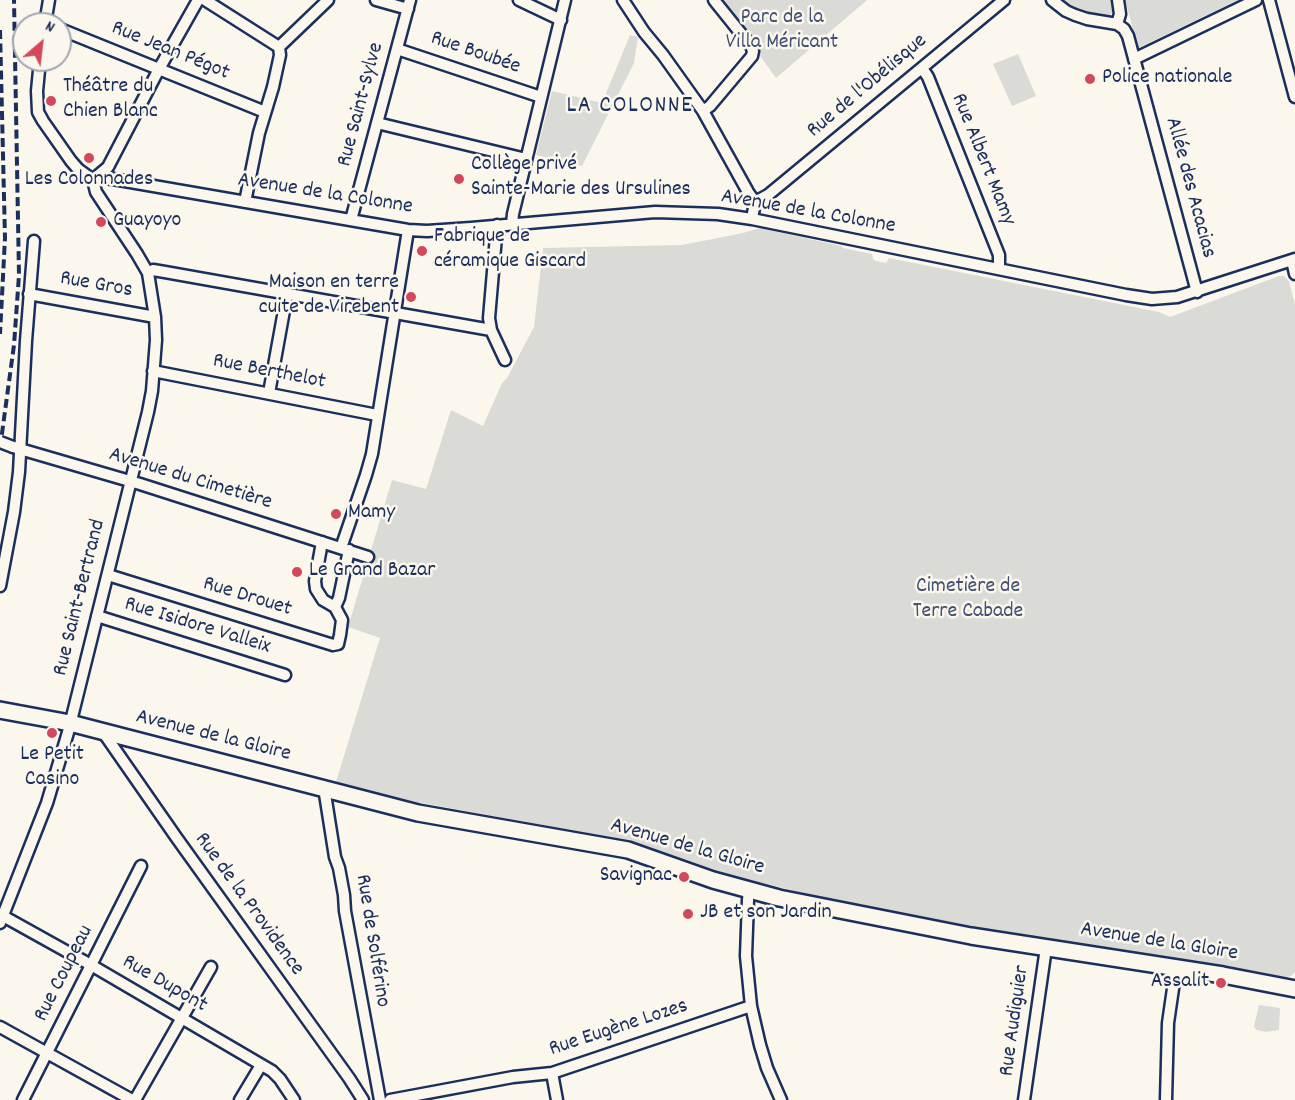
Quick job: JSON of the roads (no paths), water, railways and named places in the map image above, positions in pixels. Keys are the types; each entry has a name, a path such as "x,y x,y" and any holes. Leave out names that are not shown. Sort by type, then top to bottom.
{"street":[{"path":"93,180 108,167 198,0"},
{"path":"205,0 279,47"},
{"path":"279,47 328,0"},
{"path":"376,0 409,4"},
{"path":"519,0 561,20"},
{"path":"513,224 513,214 526,159 566,0"},
{"path":"623,0 703,111 755,202 752,219"},
{"path":"703,111 710,106 752,56 753,51 714,0"},
{"name":"Rue de l'Obélisque","path":"755,202 768,195 1004,0"},
{"path":"1052,0 1066,11 1081,17 1117,24 1120,14 1118,0"},
{"path":"1134,59 1256,0"},
{"path":"1269,0 1295,97"},
{"name":"Rue Saint-Sylve","path":"351,220 409,4"},
{"name":"Allée des Acacias","path":"1117,24 1128,36 1197,292"},
{"name":"Rue Jean Pégot","path":"72,34 265,112"},
{"path":"245,202 259,133 280,55 279,47"},
{"name":"Rue Boubée","path":"397,49 542,97"},
{"name":"Rue Albert Mamy","path":"922,68 928,77 999,255 999,269"},
{"path":"39,72 38,112 71,161 93,180 96,192 148,273 153,270 491,330"},
{"path":"377,123 526,159"},
{"name":"Avenue de la Colonne","path":"93,180 113,179 408,230 427,231 655,212 718,214 1152,299 1177,297 1197,292 1293,260"},
{"path":"497,225 489,318 491,330 505,360"},
{"name":"Rue Drouet","path":"335,607 339,598 345,549 372,454 408,230"},
{"path":"0,586 19,472 17,448 34,241"},
{"path":"1293,260 1295,274"},
{"name":"Rue Saint-Bertrand","path":"1,920 47,803 70,723 148,412 156,340 148,273"},
{"name":"Rue Gros","path":"29,294 155,317"},
{"path":"269,393 287,294"},
{"name":"Rue Berthelot","path":"153,371 378,415"},
{"name":"Avenue du Cimetière","path":"0,442 368,556"},
{"name":"Rue Drouet","path":"108,574 333,645 338,644 342,620 335,607 323,600 316,590 315,581 322,542"},
{"name":"Rue Isidore Valleix","path":"97,616 285,675"},
{"name":"Avenue de la Gloire","path":"0,710 70,723 418,813 628,850 713,880 779,898 971,936 1295,989"},
{"name":"Rue de la Providence","path":"103,732 363,1100"},
{"name":"Rue de Solférino","path":"325,789 335,857 344,895 380,1100"},
{"name":"Rue Coupeau","path":"23,1100 141,866"},
{"path":"749,890 746,956 755,1026 781,1100"},
{"name":"Rue Dupont","path":"1,920 91,965 272,1071 294,1100"},
{"name":"Rue Audiguier","path":"1024,1100 1046,948"},
{"path":"0,1027 134,1100 212,967"},
{"path":"1166,1100 1168,1023 1176,968"},
{"name":"Rue Eugène Lozes","path":"390,1100 513,1077 552,1073 752,1006"},
{"path":"240,1100 261,1065"},
{"path":"552,1073 557,1100"}],"railway":[{"path":"0,448 14,345 19,275 14,0"},
{"path":"0,30 5,238 0,334"}],"place":[{"name":"Police nationale","path":"1090,79"},
{"name":"Théâtre du Chien Blanc","path":"51,101"},
{"name":"Les Colonnades","path":"89,158"},
{"name":"Collège privé Sainte-Marie des Ursulines","path":"459,179"},
{"name":"Guayoyo","path":"101,222"},
{"name":"Fabrique de céramique Giscard","path":"422,251"},
{"name":"Maison en terre cuite de Virebent","path":"411,297"},
{"name":"Mamy","path":"336,514"},
{"name":"Le Grand Bazar","path":"297,572"},
{"name":"Le Petit Casino","path":"52,733"},
{"name":"Savignac","path":"684,877"},
{"name":"JB et son Jardin","path":"688,914"},
{"name":"Assalit","path":"1221,983"}],"district":[{"name":"LA COLONNE","path":"630,108"}],"park label":[{"name":"Parc de la Villa Méricant","path":"782,32"},
{"name":"Cimetière de Terre Cabade","path":"968,600"}]}
